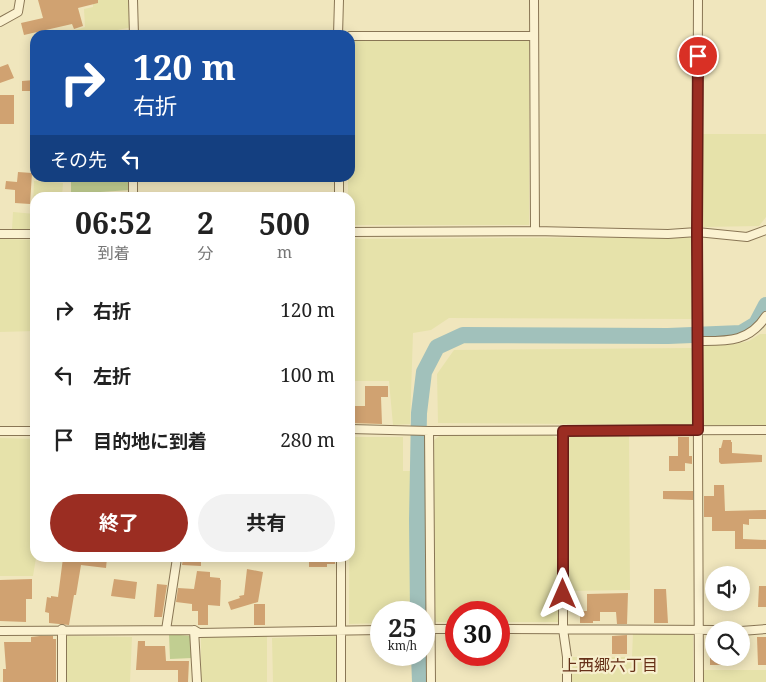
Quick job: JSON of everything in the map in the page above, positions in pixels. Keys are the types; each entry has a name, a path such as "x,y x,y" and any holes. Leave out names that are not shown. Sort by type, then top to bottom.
{"street":[{"path":"0,22 18,12 20,0"},
{"path":"133,0 134,30"},
{"path":"338,30 339,0"},
{"path":"534,0 535,231"},
{"path":"698,0 699,682"},
{"path":"355,36 534,36"},
{"path":"355,232 535,231 668,234 697,232 747,237 766,230"},
{"path":"0,234 30,234"},
{"path":"697,341 729,341 743,337 760,325 766,316"},
{"path":"355,429 427,431 766,430"},
{"path":"0,431 30,431"},
{"path":"427,431 427,601"},
{"path":"563,431 564,629 567,682"},
{"path":"166,630 176,562"},
{"path":"341,562 341,682"},
{"path":"510,629 705,629"},
{"path":"62,630 62,682"},
{"path":"194,630 197,682"},
{"path":"0,631 194,630 199,633 370,630"},
{"path":"750,631 766,630"},
{"path":"429,666 430,682"}],"shaded area":[{"path":"93,0 131,0 132,27 118,30 75,30 85,27 84,9 93,7"},
{"path":"529,39 529,225 355,225 355,192 348,192 348,182 355,182 355,40"},
{"path":"699,134 766,134 766,217 759,226 703,227 700,223"},
{"path":"34,182 63,183 62,192 34,192"},
{"path":"13,212 30,214 30,230 12,229"},
{"path":"693,237 693,319 449,318 431,330 413,333 410,424 393,425 389,381 355,381 355,239"},
{"path":"0,239 30,240 30,331 0,332"},
{"path":"760,334 766,334 766,426 702,427 702,344 735,344 749,341"},
{"path":"692,348 693,425 438,423 437,374 454,350"},
{"path":"442,434 552,435 558,439 559,622 510,622 510,601 445,601 445,622 435,622 434,440"},
{"path":"629,434 630,590 566,591 567,435"},
{"path":"355,437 403,437 403,471 411,471 412,601 370,601 370,623 349,624 349,562 355,562"},
{"path":"0,438 30,439 30,562 35,562 33,576 0,576"},
{"path":"633,633 693,634 693,682 569,682 570,657 632,657"},
{"path":"66,636 132,637 130,682 67,682"},
{"path":"201,636 267,636 267,682 201,682"},
{"path":"337,636 337,682 273,682 272,638"},
{"path":"701,670 766,670 766,682 701,682"}],"green space":[{"path":"71,182 131,182 130,190 71,192"},
{"path":"169,634 191,636 192,658 170,659"}],"building":[{"path":"38,0 98,0 98,3 78,8 83,26 74,29 72,24 46,30 30,30 30,34 24,35 21,23 43,18"},
{"path":"8,64 14,78 0,83 0,67"},
{"path":"30,80 30,91 22,91 22,81"},
{"path":"0,95 14,95 14,124 0,124"},
{"path":"18,172 30,173 30,204 15,203 15,190 5,189 6,181 17,182"},
{"path":"365,386 388,386 388,397 381,397 382,424 355,423 355,406 365,406"},
{"path":"678,437 689,437 689,456 692,456 692,464 685,463 685,471 669,471 669,456 678,456"},
{"path":"723,440 731,440 732,453 762,455 762,462 721,464 719,462 719,448 721,448"},
{"path":"714,485 724,485 725,511 766,510 766,519 749,519 749,525 743,524 743,539 766,540 766,549 735,549 735,531 712,531 712,517 704,517 704,496 714,496"},
{"path":"663,491 693,491 693,500 663,499"},
{"path":"62,562 107,562 106,568 81,565 69,625 49,623 49,613 45,612 47,597 58,597"},
{"path":"182,562 201,562 201,566 182,565"},
{"path":"309,562 335,562 335,564 327,564 327,567 309,567"},
{"path":"247,569 263,572 258,602 231,610 228,602 244,595"},
{"path":"197,571 210,572 210,577 220,578 221,580 220,606 208,605 208,625 198,625 198,611 192,611 192,604 176,602 178,588 194,589"},
{"path":"32,579 32,599 26,599 26,622 0,621 0,580"},
{"path":"114,579 137,582 135,599 111,596"},
{"path":"157,584 167,585 162,617 154,617"},
{"path":"759,586 766,586 766,607 758,607"},
{"path":"654,589 666,589 668,623 654,623"},
{"path":"628,593 627,624 617,624 616,612 600,612 600,621 580,623 580,611 587,611 587,594"},
{"path":"254,604 265,604 265,625 254,625"},
{"path":"627,635 627,654 612,654 612,636"},
{"path":"53,636 53,639 56,639 56,682 3,682 3,669 6,669 4,642 31,642 31,637"},
{"path":"757,637 766,637 766,665 758,665"},
{"path":"138,641 145,641 145,646 165,646 166,661 189,661 188,682 178,682 178,670 136,670"}],"waterway":[{"path":"418,601 419,413 424,372 437,347 463,335 668,336 741,333 756,324 766,305"},
{"path":"419,666 420,682"}],"district":[{"name":"上西郷六丁目","path":"610,665"}],"route":[{"path":"563,594 563,431 698,430 698,56"}]}
